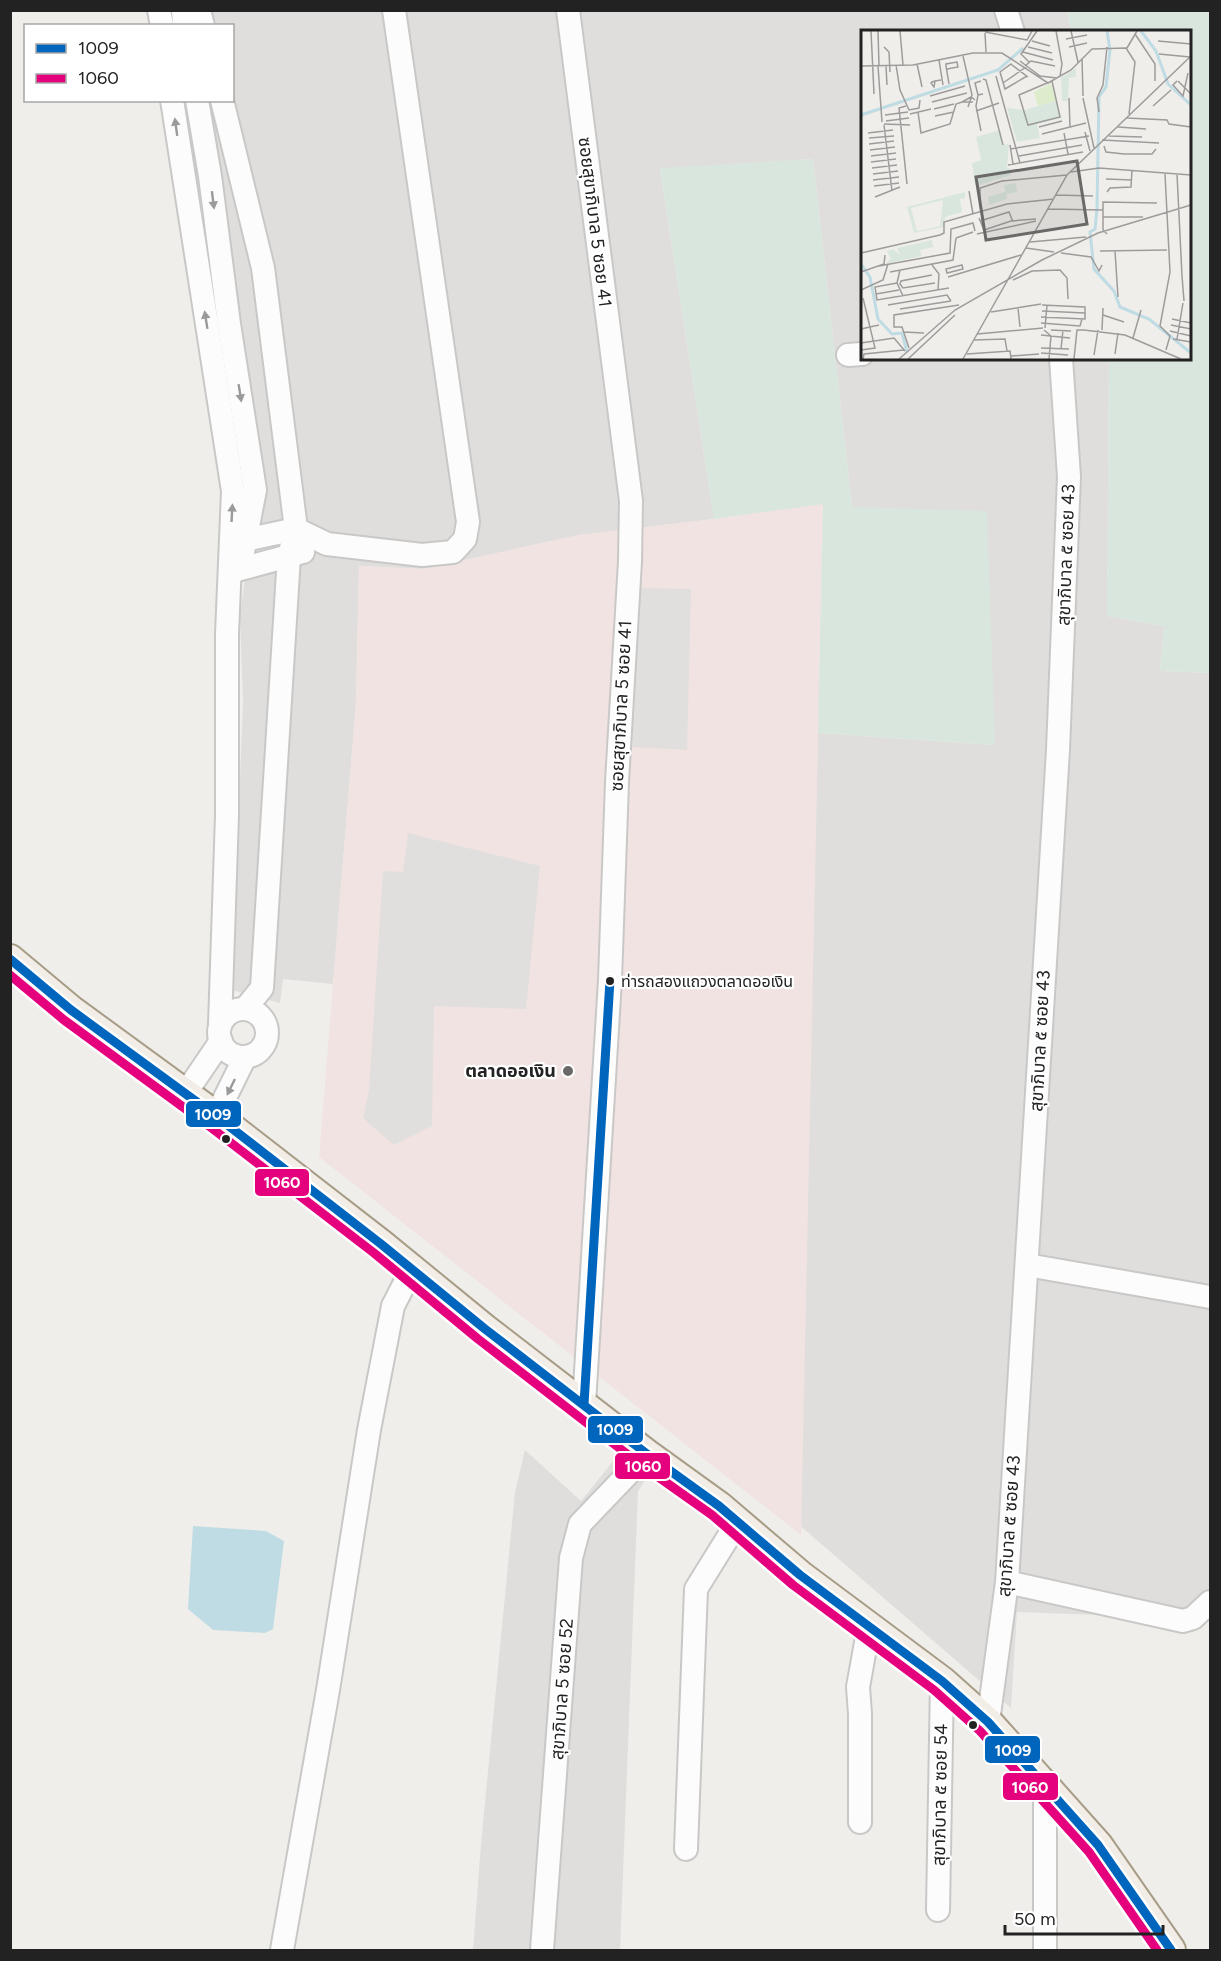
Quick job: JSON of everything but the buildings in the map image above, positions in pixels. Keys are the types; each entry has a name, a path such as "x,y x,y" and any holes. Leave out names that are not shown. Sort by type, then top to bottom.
{"main road":[{"path":"10,958 70,1010 216,1116 412,1269 484,1329 719,1506 801,1575 942,1681 988,1722 1098,1845 1172,1950"}],"street":[{"path":"237,542 296,529 327,544 422,555 453,552 465,539 468,522 394,10"},
{"name":"ซอยสุขาภิบาล 5 ซอย 41","path":"568,10 631,501 610,980 584,1404"},
{"path":"1006,10 1012,30"},
{"path":"172,102 233,491 237,542 236,570 227,634 227,815 220,1033 230,1053 245,1057 253,1055 264,1044 267,1028 260,1015 245,1009 230,1012 220,1033 185,1094"},
{"path":"197,102 255,490 237,542"},
{"path":"222,102 263,268 296,529 289,556 261,988 245,1009"},
{"name":"สุขาภิบาล ๕ ซอย 43","path":"988,1722 1007,1582 1058,750 1070,477 1061,360"},
{"path":"236,570 327,544"},
{"path":"216,1116 245,1057"},
{"path":"1027,1265 1210,1297"},
{"path":"282,1950 328,1690 369,1430 393,1306 412,1269"},
{"name":"สุขาภิบาล 5 ซอย 52","path":"542,1950 571,1558 580,1524 647,1454"},
{"path":"686,1849 696,1589 737,1523"},
{"path":"1007,1582 1183,1621 1193,1618 1210,1602"},
{"path":"860,1822 858,1687 869,1626"},
{"name":"สุขาภิบาล ๕ ซอย 54","path":"938,1910 942,1681"},
{"path":"1044,1785 1045,1950"}],"shaded area":[{"path":"193,11 1067,11 1071,30 861,30 861,360 1109,360 1107,616 1164,626 1160,671 1210,673 1210,1619 1017,1612 1011,1708 797,1523 818,733 994,745 852,507 813,159 660,169 714,519 579,535 424,569 359,566 356,703 333,984 283,979 280,1003 232,990 243,701 240,617 245,578 207,102 234,102 234,24 195,24"},
{"path":"1067,11 1210,11 1210,673 1160,671 1164,626 1107,616 1109,360 1191,360 1191,30 1071,30"},
{"path":"813,159 852,507 987,511 995,745 818,733 823,504 714,519 660,168"},
{"name":"ตลาดออเงิน","path":"823,503 801,1535 319,1157 356,703 359,566 424,569 579,535"},
{"path":"640,588 691,589 687,750 632,747"},
{"path":"408,833 540,866 526,1009 434,1006 432,1126 394,1145 363,1118 369,1091 383,871 403,872"},
{"path":"525,1450 581,1501 614,1460 646,1479 638,1491 620,1950 473,1950 515,1492"}],"water":[{"path":"193,1526 266,1531 284,1541 273,1629 265,1633 213,1630 188,1609"}],"transit line":[{"name":"1009","path":"10,959 71,1010 216,1116 381,1244 485,1329 647,1454 719,1506 800,1575 942,1681 988,1722 1098,1845 1171,1950"},
{"name":"1060","path":"10,975 64,1020 209,1126 374,1253 478,1339 640,1464 712,1515 793,1585 934,1690 980,1731 1089,1852 1157,1950"},
{"name":"1009","path":"584,1404 610,980"}],"place":[{"name":"ท่ารถสองแถวงตลาดออเงิน","path":"610,981"},
{"name":"ตลาดออเงิน","path":"568,1071"}]}
